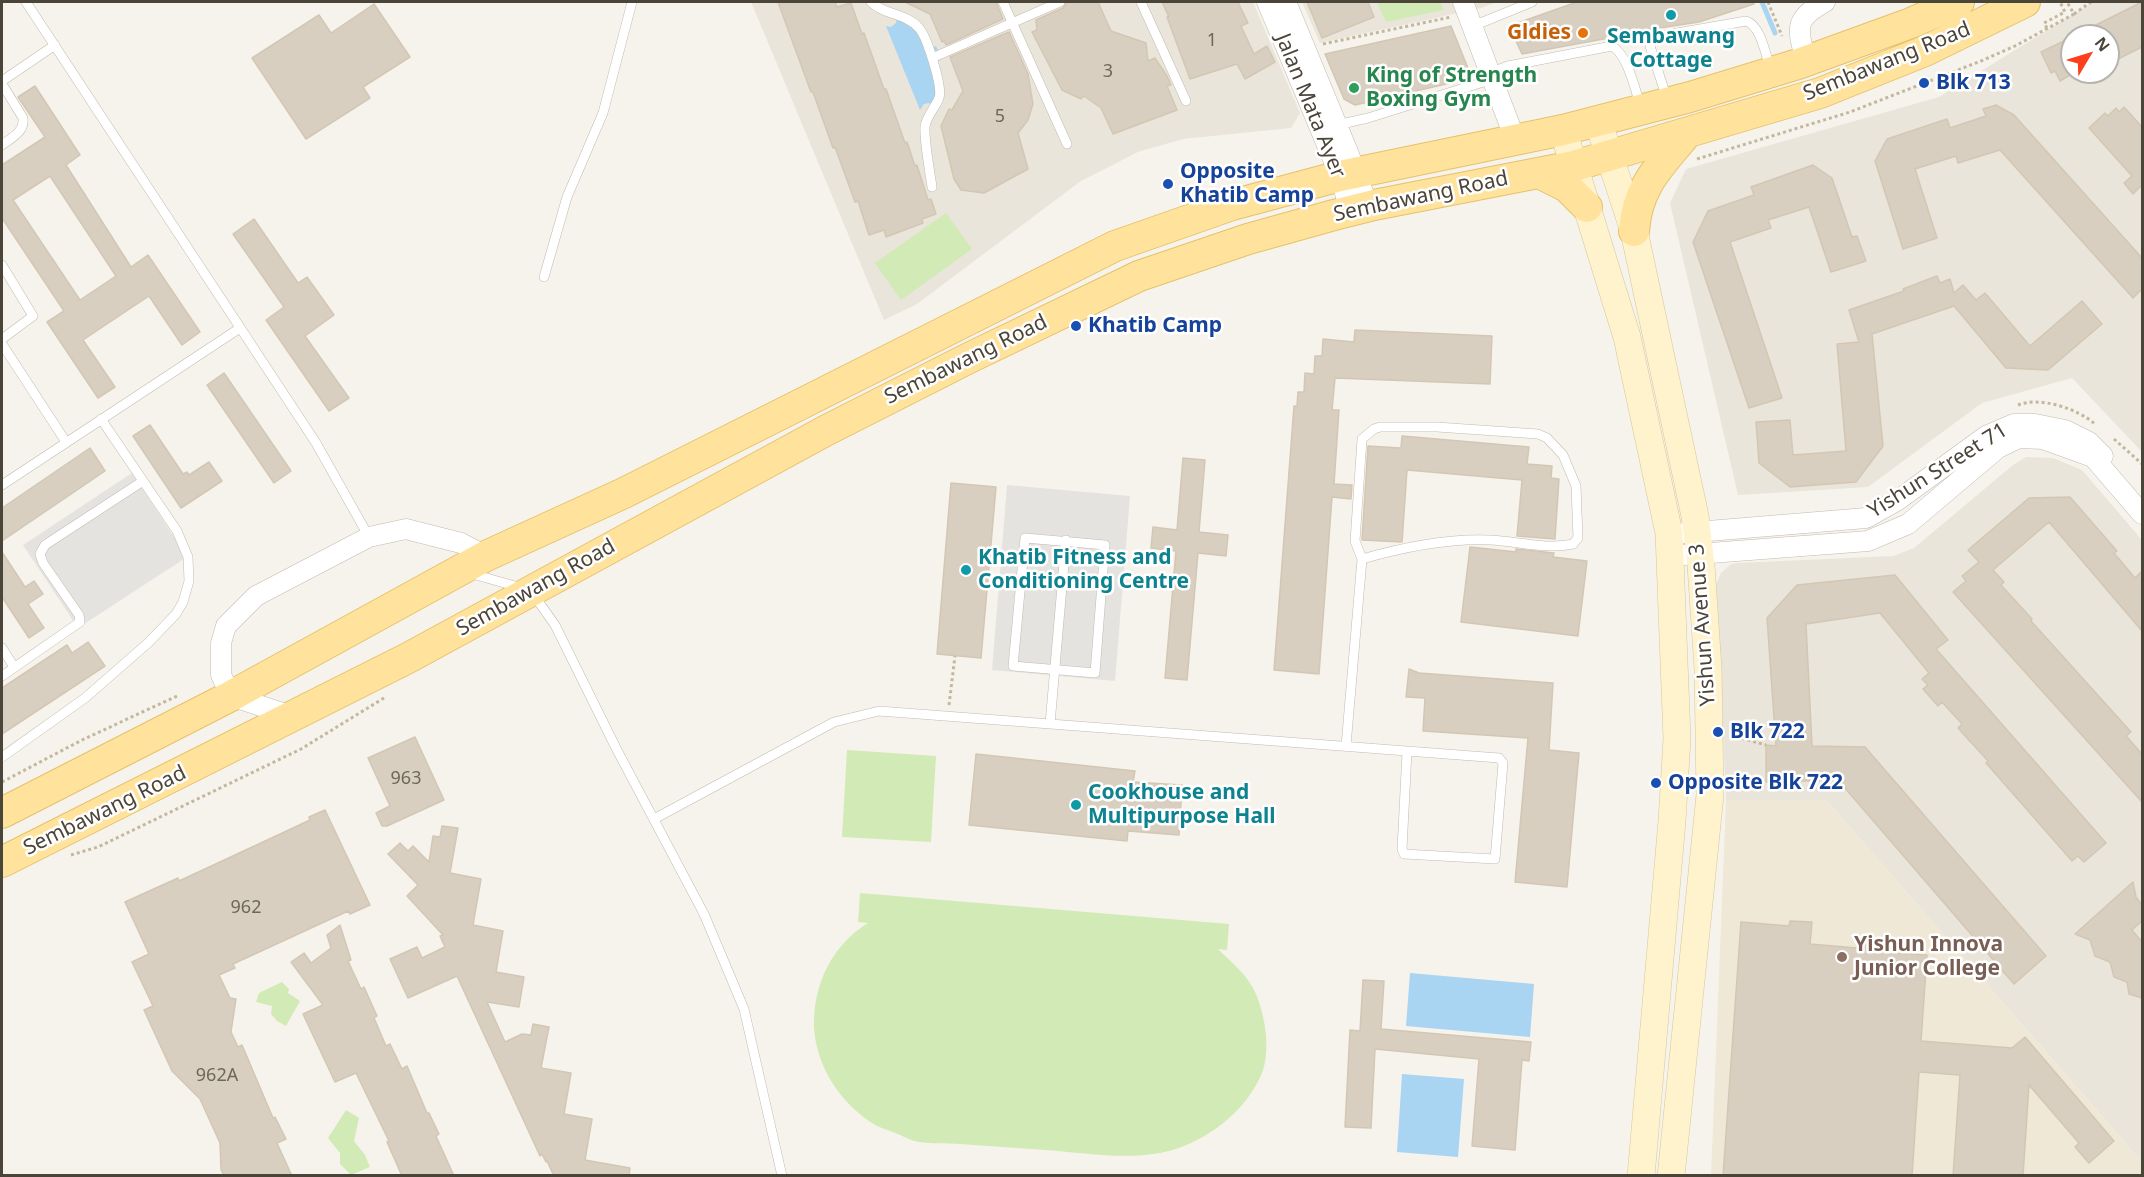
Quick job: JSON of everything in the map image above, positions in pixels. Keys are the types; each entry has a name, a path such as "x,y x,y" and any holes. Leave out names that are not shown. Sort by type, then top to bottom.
{"main road":[{"name":"Sembawang Road","path":"2,813 231,696 486,556 624,493 1114,246 1232,205 1348,174 1563,130 1655,106 1771,72 1796,53 1911,23 1959,2"},
{"name":"Sembawang Road","path":"2,862 408,658 827,430 1139,276 1248,239 1359,208 1574,166 1820,93 1925,51 2025,2"},
{"name":"Yishun Avenue 3","path":"1598,122 1634,231 1698,543 1708,669 1710,795 1671,1176"},
{"name":"Yishun Avenue 3","path":"1563,130 1627,337 1670,544 1677,740 1641,1176"},
{"path":"1634,231 1635,211 1646,183 1687,133"},
{"path":"1539,173 1567,187 1587,207"}],"street":[{"name":"Jalan Mata Ayer","path":"1267,2 1328,127 1348,174 1359,208"},
{"name":"Jalan Mata Ayer","path":"1286,2 1328,127"},
{"path":"1796,53 1798,29 1805,14 1825,2"},
{"path":"1468,14 1515,139"},
{"name":"Yishun Street 71","path":"1698,543 1866,518 1892,504 1986,436 2014,424 2035,424 2065,430 2089,442 2142,498"},
{"name":"Yishun Street 71","path":"1670,544 1868,541 1908,524 1998,448 2019,438 2043,439 2092,457 2142,514"},
{"path":"1892,504 1908,524"},
{"path":"294,717 231,696 221,675 221,643 226,626 256,596 369,537 406,529 461,543 486,556"}],"lane":[{"path":"26,2 316,443 369,537"},
{"path":"544,278 567,197 603,113 632,2"},
{"path":"871,2 884,11 904,17 919,28 932,58 940,87 939,97 925,128 932,188"},
{"path":"1003,2 1067,144"},
{"path":"932,58 1060,2"},
{"path":"1141,2 1186,101"},
{"path":"1468,14 1532,2"},
{"path":"1655,106 1650,46 1654,39 1660,36 1746,21 1751,23 1758,32 1771,72"},
{"path":"2,145 22,130 24,124 23,118 2,83 55,45"},
{"path":"1328,127 1368,118 1492,76 1508,66 1612,46 1617,49 1655,106"},
{"path":"2,265 33,316 2,341 66,442"},
{"path":"2,485 240,328"},
{"path":"2,757 85,698 148,642 176,614 183,602 189,581 188,557 177,531 101,419"},
{"path":"1346,747 1362,559 1355,541 1362,439 1374,429 1437,427 1538,434 1554,444 1568,464 1576,486 1578,538 1573,544 1553,545 1490,540 1448,541 1362,559"},
{"path":"2,676 80,622 79,615 43,563 40,554 45,545 143,481"},
{"path":"1025,538 1066,540 1105,545 1095,673 1013,666 1025,538"},
{"path":"1050,724 1066,540"},
{"path":"460,570 530,591 555,625 704,914 744,1009 782,1176"},
{"path":"2,648 14,668"},
{"path":"654,819 834,722 879,711 1346,747 1407,752 1502,760 1495,859 1404,854 1402,849 1407,752"}],"path":[{"path":"1768,2 1796,53"},
{"path":"2047,28 2044,23 2065,12 2060,2"},
{"path":"2067,2 2073,14"},
{"path":"1691,166 1697,159 1850,111 1982,62 2073,14 2091,2"},
{"path":"1321,44 1468,14"},
{"path":"948,716 955,656"},
{"path":"1709,732 1718,732 1766,745"}],"shaded area":[{"path":"751,2 1253,2 1300,113 1291,128 1183,139 1138,152 1081,181 917,304 884,320"},
{"path":"1302,2 1497,2 1481,8 1320,43"},
{"path":"2093,2 2142,2 2142,452 2072,378 1982,403 1868,487 1738,495 1670,203 1686,169 1939,97"},
{"path":"2026,457 2053,458 2082,470 2142,540 2142,1162 1826,800 1726,800 1716,584 1721,573 1731,564 1738,563 1893,556 1914,548 2013,465"},
{"path":"132,473 187,557 78,628 23,545"},
{"path":"1007,485 1130,496 1115,681 992,670"},
{"name":"Yishun Innova Junior College","path":"1726,800 1826,800 2142,1162 2142,1176 1711,1176"}],"green space":[{"path":"1377,2 1440,2 1444,10 1386,22"},
{"path":"946,213 972,249 901,300 875,263"},
{"path":"847,750 936,756 931,842 842,837"},
{"path":"860,893 1229,924 1227,950 1218,949 1249,981 1256,994 1264,1023 1266,1044 1262,1073 1247,1098 1227,1120 1189,1144 1160,1153 1111,1156 924,1143 879,1127 853,1108 833,1084 820,1057 814,1027 817,996 827,967 844,943 868,923 858,922"},
{"path":"282,982 289,989 288,993 300,1001 286,1026 271,1014 272,1006 256,1002 259,993"},
{"path":"346,1110 359,1118 354,1141 365,1155 370,1167 351,1175 340,1164 340,1153 328,1138"}],"water":[{"path":"897,17 914,25 921,38 924,51 936,46 942,59 929,65 941,79 934,106 929,103 924,104 920,110 886,26 891,27 896,23"},
{"path":"1410,973 1534,984 1530,1037 1406,1026"},
{"path":"1402,1074 1464,1079 1458,1157 1397,1152"}],"building":[{"path":"778,2 835,2 837,7 851,3 905,143 907,142 928,200 931,199 936,214 922,219 923,223 886,237 884,230 869,235 858,201 855,202 835,147 833,148"},
{"path":"905,2 996,2 1003,19 946,45 944,41 942,42 930,14"},
{"path":"1067,2 1098,2 1111,31 1146,43 1148,61 1155,58 1167,76 1171,85 1167,86 1177,110 1113,134 1101,108 1084,96 1081,99 1062,90 1032,32 1037,30 1036,20 1063,8"},
{"path":"1162,2 1238,2 1248,23 1241,26 1254,54 1267,46 1275,62 1245,79 1237,64 1190,79"},
{"path":"1307,2 1368,2 1374,17 1322,38"},
{"path":"1577,2 1754,2 1754,4 1699,22 1608,36 1609,38 1522,54 1509,26"},
{"path":"2142,2 2142,47 2120,58 2120,24 2098,24"},
{"path":"374,4 410,57 363,87 370,98 306,139 252,58 319,15 331,33"},
{"path":"1451,26 1472,78 1355,105 1344,99 1325,54"},
{"path":"1009,32 1028,74 1033,104 1028,120 1018,133 1028,169 984,193 961,190 954,179 941,126 949,109 952,110 963,91 950,57"},
{"path":"2060,43 2060,81 2055,71 2051,73 2041,52"},
{"path":"35,86 80,155 66,165 131,267 148,255 200,332 182,345 149,296 83,340 115,387 98,398 47,322 64,311 2,218 2,165 45,137 18,97","holes":["50,176 116,276 80,300 13,200"]},
{"path":"1996,105 2014,115 2142,258 2142,289 2133,298 2000,150 1958,163 1956,156 1915,169 1937,238 1903,249 1875,161 1887,139 1947,119 1950,128 1986,116 1983,109"},
{"path":"2124,107 2142,127 2142,188 2141,186 2133,194 2124,183 2132,176 2089,128 2105,113 2108,116 2116,108 2119,112"},
{"path":"1813,165 1832,178 1852,237 1857,236 1866,261 1831,272 1809,207 1768,220 1771,228 1730,242 1782,398 1749,408 1693,242 1708,211 1754,195 1751,187"},
{"path":"254,219 298,283 307,277 334,315 305,336 349,398 329,411 266,320 284,307 233,234"},
{"path":"1937,276 1940,283 1950,279 1954,293 1963,285 1976,300 1985,293 2030,346 2082,301 2102,324 2048,370 2006,368 1954,306 1872,334 1883,446 1856,482 1790,487 1759,463 1756,422 1790,420 1793,455 1846,451 1837,344 1859,342 1849,310 1904,291 1903,289"},
{"path":"1355,330 1492,336 1490,384 1335,378 1332,410 1339,410 1334,484 1352,485 1351,499 1332,497 1319,674 1274,670 1294,406 1297,406 1298,392 1304,392 1305,373 1314,374 1315,356 1322,356 1323,339 1354,342"},
{"path":"224,373 291,471 274,483 207,385"},
{"path":"150,425 183,474 187,472 189,475 209,462 222,481 181,508 133,436"},
{"path":"1402,436 1529,447 1527,464 1552,466 1551,478 1559,479 1555,539 1517,536 1522,480 1407,470 1402,542 1362,540 1368,446 1401,448"},
{"path":"90,448 105,471 2,541 2,508"},
{"path":"1183,458 1205,460 1199,532 1228,535 1226,556 1198,553 1187,680 1165,678 1176,551 1151,548 1153,527 1177,530"},
{"name":"Khatib Fitness and Conditioning Centre","path":"951,483 996,487 981,658 937,654"},
{"path":"2070,497 2117,551 2114,553 2135,578 2142,571 2142,631 2049,522 1993,570 2004,582 2001,585 2032,619 2031,621 2131,732 2126,736 2142,754 2142,802 1953,592 1966,581 1962,576 1979,562 1968,550 2029,498"},
{"path":"1470,547 1554,553 1553,557 1587,561 1578,636 1461,622"},
{"path":"2,552 25,587 34,581 43,594 28,604 44,628 29,638 2,597"},
{"path":"1895,575 1948,640 1936,649 2106,843 2084,862 2078,856 2072,861 1986,763 1988,761 1958,728 1962,724 1942,702 1938,706 1923,689 1928,685 1922,679 1929,673 1880,613 1806,624 1812,746 1865,747 2046,956 2014,984 1838,780 1766,782 1766,745 1776,746 1767,618 1797,585"},
{"path":"88,642 105,666 2,734 2,688 67,645 72,653"},
{"path":"1409,669 1419,673 1553,683 1549,750 1579,753 1567,887 1515,882 1528,738 1423,731 1425,698 1406,697"},
{"path":"415,737 444,800 387,826 382,826 376,813 390,806 368,758"},
{"name":"Cookhouse and Multipurpose Hall","path":"976,754 1135,771 1133,782 1182,785 1179,835 1128,831 1127,841 969,825"},
{"path":"325,810 370,905 350,914 348,911 233,964 235,968 219,975 230,998 236,999 231,1032 238,1047 242,1045 273,1118 275,1117 286,1139 277,1143 292,1176 224,1176 221,1169 220,1143 200,1099 172,1071 144,1010 153,1006 132,962 149,954 125,902 178,878 179,881 310,820 309,817"},
{"path":"442,826 458,828 450,873 481,879 473,925 503,931 496,972 524,977 519,1007 487,1002 505,1042 522,1034 531,1035 533,1024 549,1027 541,1068 571,1073 564,1114 592,1119 585,1160 630,1168 629,1176 554,1176 547,1161 542,1154 540,1156 457,976 408,998 390,959 417,947 422,958 445,947 440,936 443,935 407,896 418,885 388,854 400,843 408,851 413,846 429,862 433,836 440,837"},
{"path":"2133,882 2136,897 2142,905 2142,921 2132,930 2142,942 2142,998 2129,994 2127,982 2114,977 2110,962 2095,956 2090,940 2075,934"},
{"path":"1790,921 1812,922 1810,944 1857,948 1857,944 1877,945 1877,952 1927,955 1921,1041 2012,1048 2025,1037 2114,1141 2089,1163 2075,1147 2079,1143 2029,1085 2023,1176 1953,1176 1960,1075 1919,1072 1912,1176 1723,1176 1741,922 1789,926"},
{"path":"340,925 351,960 348,961 361,989 364,987 377,1016 374,1018 386,1046 390,1044 402,1069 407,1066 427,1113 439,1134 436,1136 454,1176 402,1176 387,1142 389,1141 356,1073 335,1082 303,1014 323,1005 291,962 304,953 311,963 331,948 327,935"},
{"path":"1363,980 1384,981 1381,1029 1531,1042 1529,1061 1522,1060 1515,1150 1472,1146 1479,1059 1375,1049 1371,1128 1345,1127 1350,1030 1360,1031"}],"waterway":[{"path":"1762,2 1775,33"}],"place":[{"name":"Sembawang Cottage","path":"1671,15"},
{"name":"Gldies","path":"1583,33"},
{"name":"Blk 713","path":"1924,83"},
{"name":"King of Strength Boxing Gym","path":"1354,88"},
{"name":"Opposite Khatib Camp","path":"1168,184"},
{"name":"Khatib Camp","path":"1076,326"},
{"name":"Khatib Fitness and Conditioning Centre","path":"966,570"},
{"name":"Blk 722","path":"1718,732"},
{"name":"Opposite Blk 722","path":"1656,783"},
{"name":"Cookhouse and Multipurpose Hall","path":"1076,805"},
{"name":"Yishun Innova Junior College","path":"1842,957"}]}
